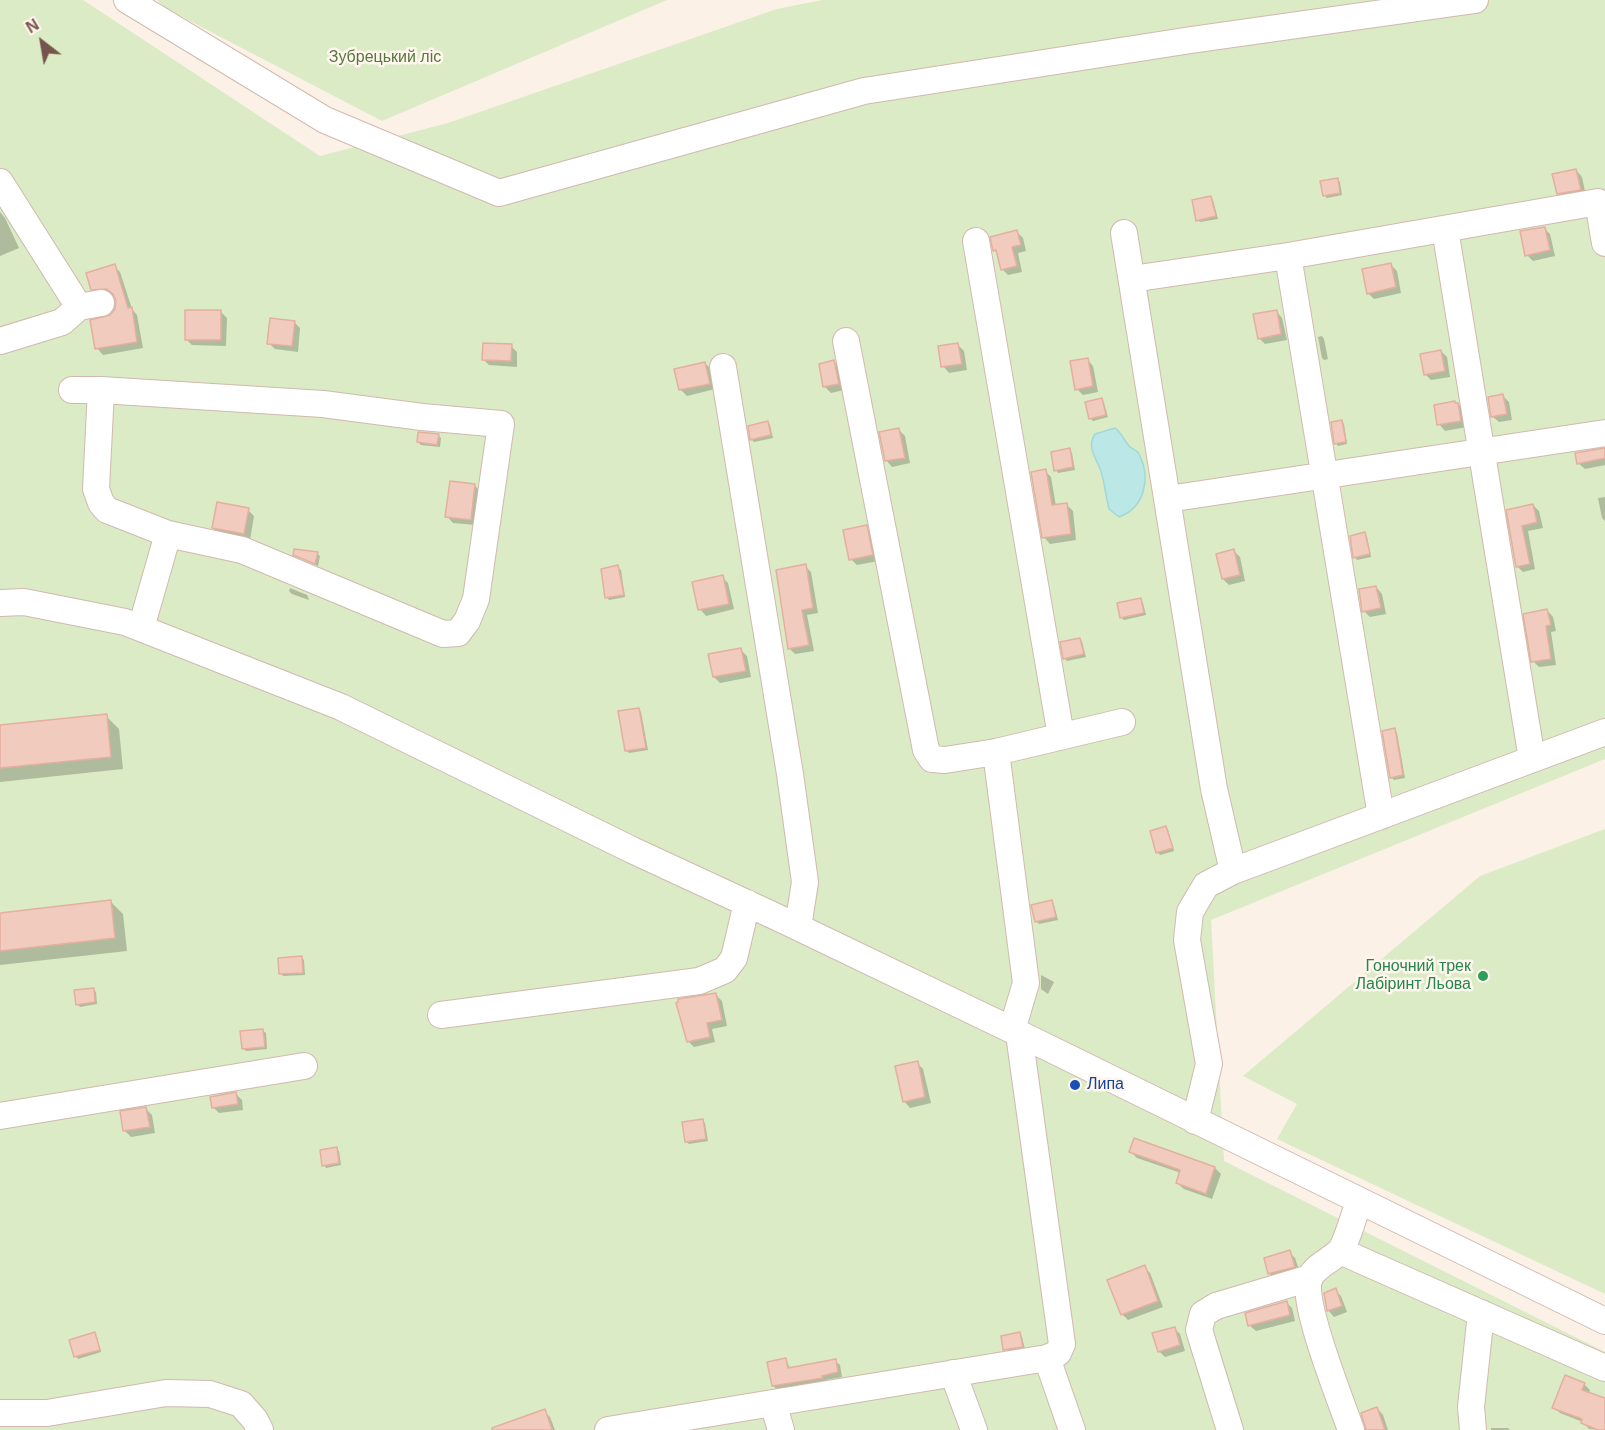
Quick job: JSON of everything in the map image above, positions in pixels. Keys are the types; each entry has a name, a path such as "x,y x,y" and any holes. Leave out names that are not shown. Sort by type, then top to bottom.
{"street":[{"path":"127,0 325,120 499,193 864,91 1191,40 1475,0"},
{"path":"0,182 90,305 62,322 0,341"},
{"path":"1132,279 1288,256 1598,202 1605,243"},
{"path":"1445,229 1532,759"},
{"path":"1124,233 1214,789 1233,871"},
{"path":"976,241 1061,736"},
{"path":"1288,256 1381,816"},
{"path":"846,341 926,750 932,759 945,760 996,752 1122,722"},
{"path":"723,367 790,774 805,882 798,927"},
{"path":"72,390 101,390 323,404 422,417 501,424 476,599 467,621 458,633 443,634 242,550 168,534 106,510 96,489 101,390"},
{"path":"1168,499 1605,433"},
{"path":"141,628 168,534"},
{"path":"0,603 24,602 125,622 341,707 632,850 1016,1032 1605,1321"},
{"path":"1195,1121 1209,1064 1187,940 1190,912 1206,885 1233,871 1605,732"},
{"path":"608,1430 1047,1358 1059,1353 1062,1344 1016,1032 1026,983 996,752"},
{"path":"441,1015 699,981 725,970 734,958 747,903"},
{"path":"0,1116 304,1066"},
{"path":"1230,1430 1199,1330 1203,1314 1216,1306 1310,1278 1340,1251 1359,1201"},
{"path":"1340,1251 1605,1368"},
{"path":"1310,1278 1308,1292 1312,1317 1351,1430"},
{"path":"1473,1430 1471,1407 1481,1313"},
{"path":"1047,1358 1072,1430"},
{"path":"953,1373 974,1430"},
{"path":"0,1413 49,1421 166,1393 210,1394 241,1404 255,1420 260,1430"},
{"path":"773,1403 781,1430"}],"green space":[{"path":"0,0 83,0 320,156 448,123 777,9 822,0 1605,0 1605,759 1211,920 1224,1161 1605,1352 1605,1430 0,1430"},
{"name":"Зубрецький ліс","path":"157,0 667,0 382,121 165,8"},
{"name":"Гоночний трек Лабіринт Льова","path":"1605,829 1605,1294 1277,1139 1297,1104 1243,1076 1480,876"}],"water":[{"path":"1115,428 1130,447 1139,454 1145,474 1140,500 1128,513 1119,517 1109,509 1102,475 1091,445 1095,434"}],"building":[{"path":"1576,169 1581,190 1557,194 1552,174"},
{"path":"1338,178 1340,193 1323,196 1320,181"},
{"path":"1211,196 1216,216 1196,221 1192,200"},
{"path":"1545,227 1550,250 1525,256 1520,231"},
{"path":"1017,230 1021,245 1012,247 1017,266 1001,270 990,237"},
{"path":"1391,263 1396,287 1367,294 1362,269"},
{"path":"115,264 128,308 132,307 137,342 95,349 90,320 110,315 115,309 116,301 107,289 91,290 86,273"},
{"path":"185,310 221,310 221,340 185,340"},
{"path":"1277,310 1281,334 1258,339 1253,314"},
{"path":"270,318 295,321 292,346 267,344"},
{"path":"483,343 512,344 511,361 482,360"},
{"path":"958,343 962,364 941,367 938,346"},
{"path":"1441,350 1445,371 1424,375 1420,354"},
{"path":"1088,358 1093,386 1075,390 1070,361"},
{"path":"834,360 839,384 823,387 819,364"},
{"path":"705,362 710,384 679,390 674,369"},
{"path":"1503,394 1507,414 1491,417 1488,397"},
{"path":"1102,398 1106,415 1089,419 1085,402"},
{"path":"1455,401 1458,403 1461,421 1437,425 1434,405"},
{"path":"1342,420 1346,442 1334,444 1331,422"},
{"path":"768,421 771,435 750,440 748,426"},
{"path":"899,428 905,458 885,461 879,432"},
{"path":"418,432 439,434 437,445 417,442"},
{"path":"1070,448 1073,467 1054,471 1051,452"},
{"path":"1605,448 1605,458 1577,464 1575,453"},
{"path":"1046,469 1052,505 1067,503 1071,534 1042,538 1031,472"},
{"path":"450,481 475,484 471,520 445,517"},
{"path":"217,502 249,508 244,534 212,528"},
{"path":"1533,504 1537,522 1522,526 1530,564 1516,567 1506,510"},
{"path":"867,525 873,555 849,560 843,530"},
{"path":"1365,532 1370,554 1353,558 1350,536"},
{"path":"294,549 318,552 315,564 293,555"},
{"path":"1234,549 1240,575 1222,579 1216,554"},
{"path":"806,564 813,608 802,610 809,645 788,649 776,570"},
{"path":"618,565 624,595 605,598 601,569"},
{"path":"723,575 729,604 698,610 692,582"},
{"path":"1376,586 1381,608 1362,612 1359,589"},
{"path":"1141,598 1144,613 1120,618 1117,603"},
{"path":"1547,609 1551,625 1546,626 1551,659 1531,662 1523,614"},
{"path":"1080,638 1084,654 1063,659 1060,642"},
{"path":"741,648 746,671 713,677 708,654"},
{"path":"639,708 646,748 625,751 618,711"},
{"path":"107,714 111,757 0,768 0,725"},
{"path":"1395,728 1403,775 1390,778 1382,731"},
{"path":"1166,826 1173,848 1156,853 1150,831"},
{"path":"111,900 115,938 0,951 0,913"},
{"path":"1052,900 1056,917 1035,922 1031,905"},
{"path":"302,956 303,973 279,974 278,958"},
{"path":"94,988 95,1002 76,1005 74,990"},
{"path":"716,993 722,1020 707,1023 710,1037 687,1042 676,1003 678,999"},
{"path":"263,1029 265,1047 242,1049 240,1031"},
{"path":"918,1061 925,1097 903,1102 895,1066"},
{"path":"236,1092 238,1104 212,1108 210,1097"},
{"path":"146,1107 150,1127 123,1131 120,1111"},
{"path":"703,1119 706,1139 685,1142 682,1122"},
{"path":"1134,1138 1215,1167 1206,1194 1176,1183 1180,1170 1129,1152"},
{"path":"337,1147 339,1163 322,1166 320,1150"},
{"path":"1290,1250 1295,1267 1268,1274 1264,1258"},
{"path":"1145,1265 1158,1301 1121,1315 1107,1280"},
{"path":"1336,1288 1342,1306 1327,1311 1324,1293"},
{"path":"1287,1301 1290,1315 1248,1326 1245,1313"},
{"path":"1175,1327 1180,1345 1158,1352 1152,1333"},
{"path":"95,1332 100,1350 74,1357 69,1340"},
{"path":"1020,1332 1023,1347 1003,1350 1001,1336"},
{"path":"786,1358 788,1368 836,1359 838,1372 822,1376 823,1378 772,1386 767,1362"},
{"path":"1565,1375 1585,1383 1582,1390 1605,1398 1605,1430 1598,1430 1581,1423 1582,1419 1552,1408"},
{"path":"1377,1407 1385,1430 1366,1430 1361,1413"},
{"path":"545,1409 552,1430 492,1430 492,1428"}],"place":[{"name":"Гоночний трек Лабіринт Льова","path":"1483,976"},
{"name":"Липа","path":"1075,1085"}]}
